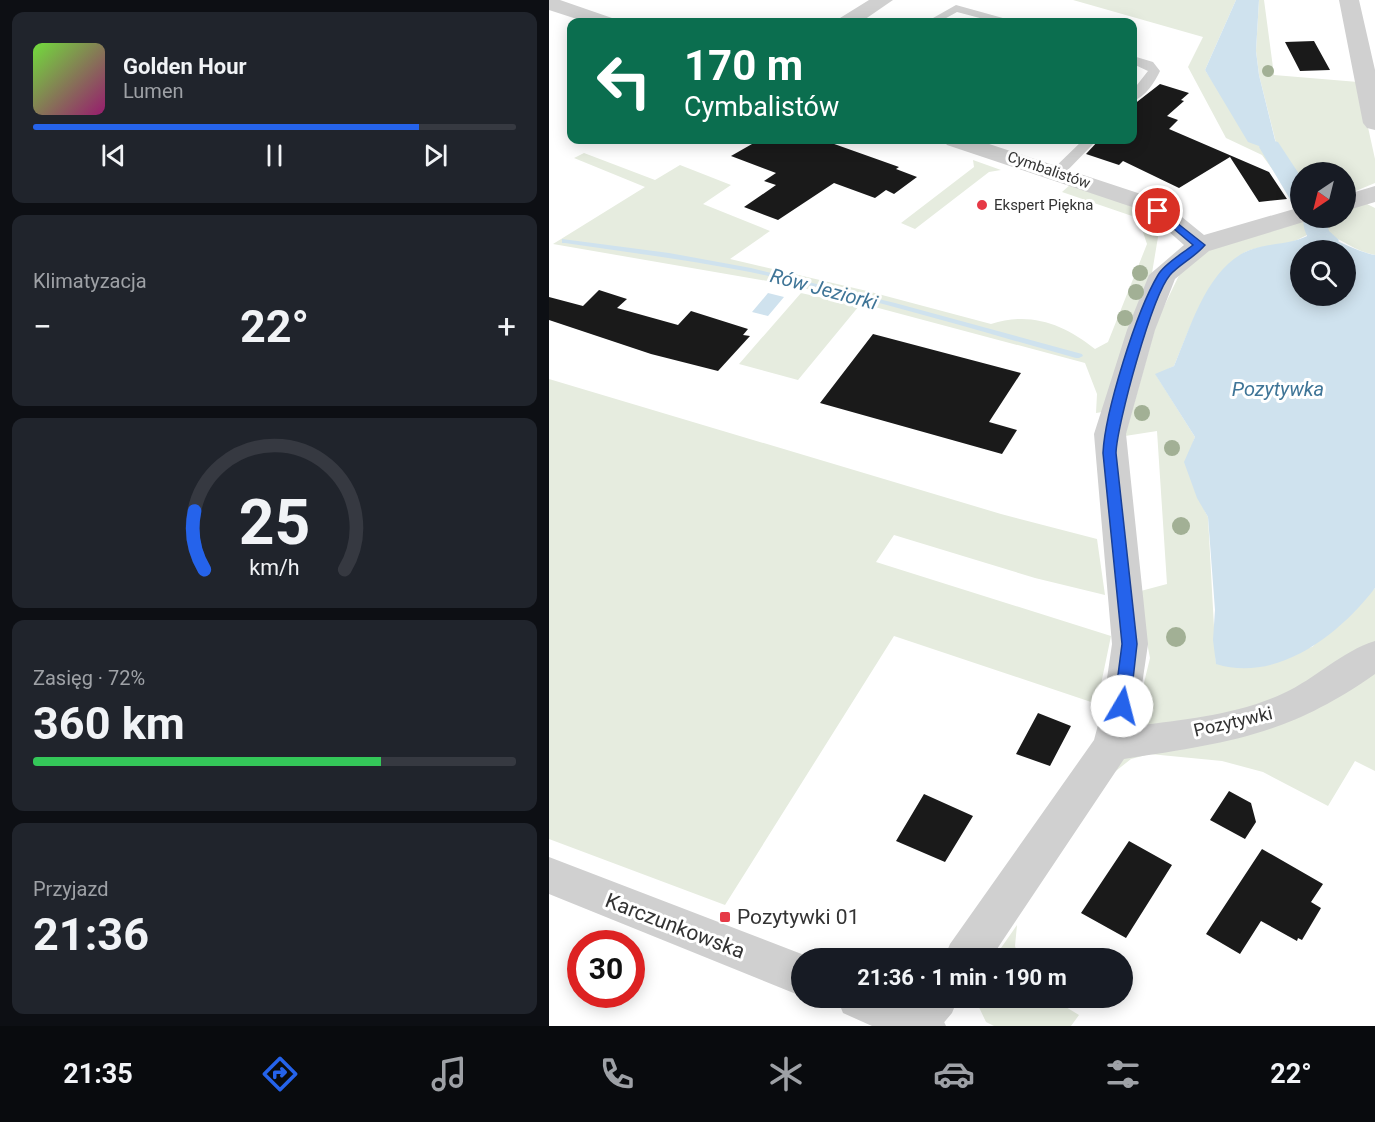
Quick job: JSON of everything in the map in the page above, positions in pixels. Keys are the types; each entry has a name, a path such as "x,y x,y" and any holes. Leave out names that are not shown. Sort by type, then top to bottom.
{"street":[{"path":"854,18 883,0"},
{"path":"1349,0 1372,85 1375,123"},
{"path":"549,3 593,18"},
{"name":"Cymbalistów","path":"967,144 1144,204 1168,218 1200,245"},
{"path":"1356,200 1375,194"},
{"path":"973,948 1112,745 1122,706 1130,644 1110,453 1110,434 1141,330 1159,283 1170,267 1200,245 1290,218"},
{"name":"Pozytywki","path":"1112,745 1234,725 1273,715 1303,701 1375,656"},
{"name":"Karczunkowska","path":"549,875 791,971"},
{"path":"898,1008 925,1015"}],"lane":[{"path":"939,18 956,8 992,18"},
{"path":"1137,61 1149,65 1154,71 1137,93"},
{"path":"1057,173 1086,144"}],"shaded area":[{"path":"1073,0 1236,0 1205,70 1221,95 1276,143 1259,75 1256,51 1259,0 1264,0 1274,75 1358,82 1375,159 1375,183 1356,191 1356,162 1290,162 1290,199 1283,184 1262,155 1226,138 1188,67 1203,37"},
{"path":"584,153 655,180 680,165 731,185 703,204 770,231 730,259 867,291 991,324 1019,319 1046,322 1071,333 1095,349 1108,342 1147,244 1140,223 1132,216 1062,192 1071,184 1131,206 1151,221 1159,231 1150,285 1109,411 1096,413 1097,394 1085,363 796,286 553,244 645,187 574,158"},
{"path":"973,160 1001,170 989,172 915,229 901,223 974,167"},
{"path":"1365,203 1375,208 1375,255 1356,248 1356,240 1340,240 1321,232 1290,240 1290,242 1247,251 1229,264 1209,290 1193,320 1174,366 1156,375 1195,437 1191,456 1192,467 1196,489 1208,517 1216,664 1312,647 1375,588 1375,642 1312,685 1236,714 1144,726 1138,720 1137,712 1150,658 1137,592 1167,584 1157,431 1125,436 1157,321 1183,267 1210,250 1290,225 1290,228 1356,228 1356,205"},
{"path":"801,293 859,306 798,380 739,364"},
{"path":"549,379 1001,514 1097,539 1105,595 1035,578 894,535 876,562 1111,636 1100,689 1094,703 894,636 725,905 549,839"},
{"path":"1375,668 1375,771 1355,761 1328,806 1263,772 1222,761 1150,754 1131,759 1107,778 1119,758"},
{"path":"1017,925 1016,948 1001,948"},
{"path":"979,1008 1067,1008 1079,1015 1071,1026 994,1026 986,1022"}],"water":[{"path":"1236,0 1259,0 1256,51 1259,75 1276,144 1274,146 1259,146 1248,142 1205,70"},
{"name":"Pozytywka","path":"1321,228 1336,240 1297,240 1314,232 1313,229"},
{"name":"Pozytywka","path":"1290,242 1290,306 1356,306 1356,249 1375,255 1375,588 1344,622 1305,651 1284,661 1262,667 1239,668 1216,664 1213,640 1215,610 1208,517 1197,498 1184,462 1195,437 1155,374 1174,366 1200,304 1218,274 1230,262 1252,249"},
{"path":"768,293 784,297 768,316 752,312"}],"building":[{"path":"1314,41 1330,70 1300,71 1285,42"},
{"path":"1160,84 1189,93 1181,100 1184,101 1167,116 1178,120 1169,129 1269,172 1287,199 1259,202 1230,157 1179,188 1123,161 1119,165 1086,154 1095,144 1137,144 1137,102"},
{"path":"752,144 834,144 899,167 896,169 917,177 894,194 886,190 875,198 834,183 778,220 744,207 776,185 764,181 776,173 731,156"},
{"path":"599,290 627,299 617,308 678,325 691,311 748,329 743,335 750,336 718,371 651,354 549,320 549,297 583,306"},
{"path":"873,334 1021,373 989,422 1017,430 1002,454 820,403"},
{"path":"1038,713 1071,726 1050,766 1016,754"},
{"path":"1229,791 1251,803 1256,822 1245,839 1210,820"},
{"path":"924,794 973,816 945,862 896,841"},
{"path":"1129,841 1172,865 1126,938 1081,913"},
{"path":"1262,849 1323,884 1311,902 1321,908 1302,940 1298,938 1297,941 1261,921 1240,954 1206,934"}],"waterway":[{"path":"1270,147 1290,180"},
{"path":"1316,228 1317,235 1326,240"},
{"name":"Rów Jeziorki","path":"565,241 687,258 751,270 893,304 1079,356"}],"place":[{"name":"Ekspert Piękna","path":"982,205"},
{"name":"Pozytywki 01","path":"725,917"}],"route":[{"path":"1122,706 1130,644 1124,602 1110,434 1141,330 1163,275 1170,267 1200,245 1158,211"}]}
